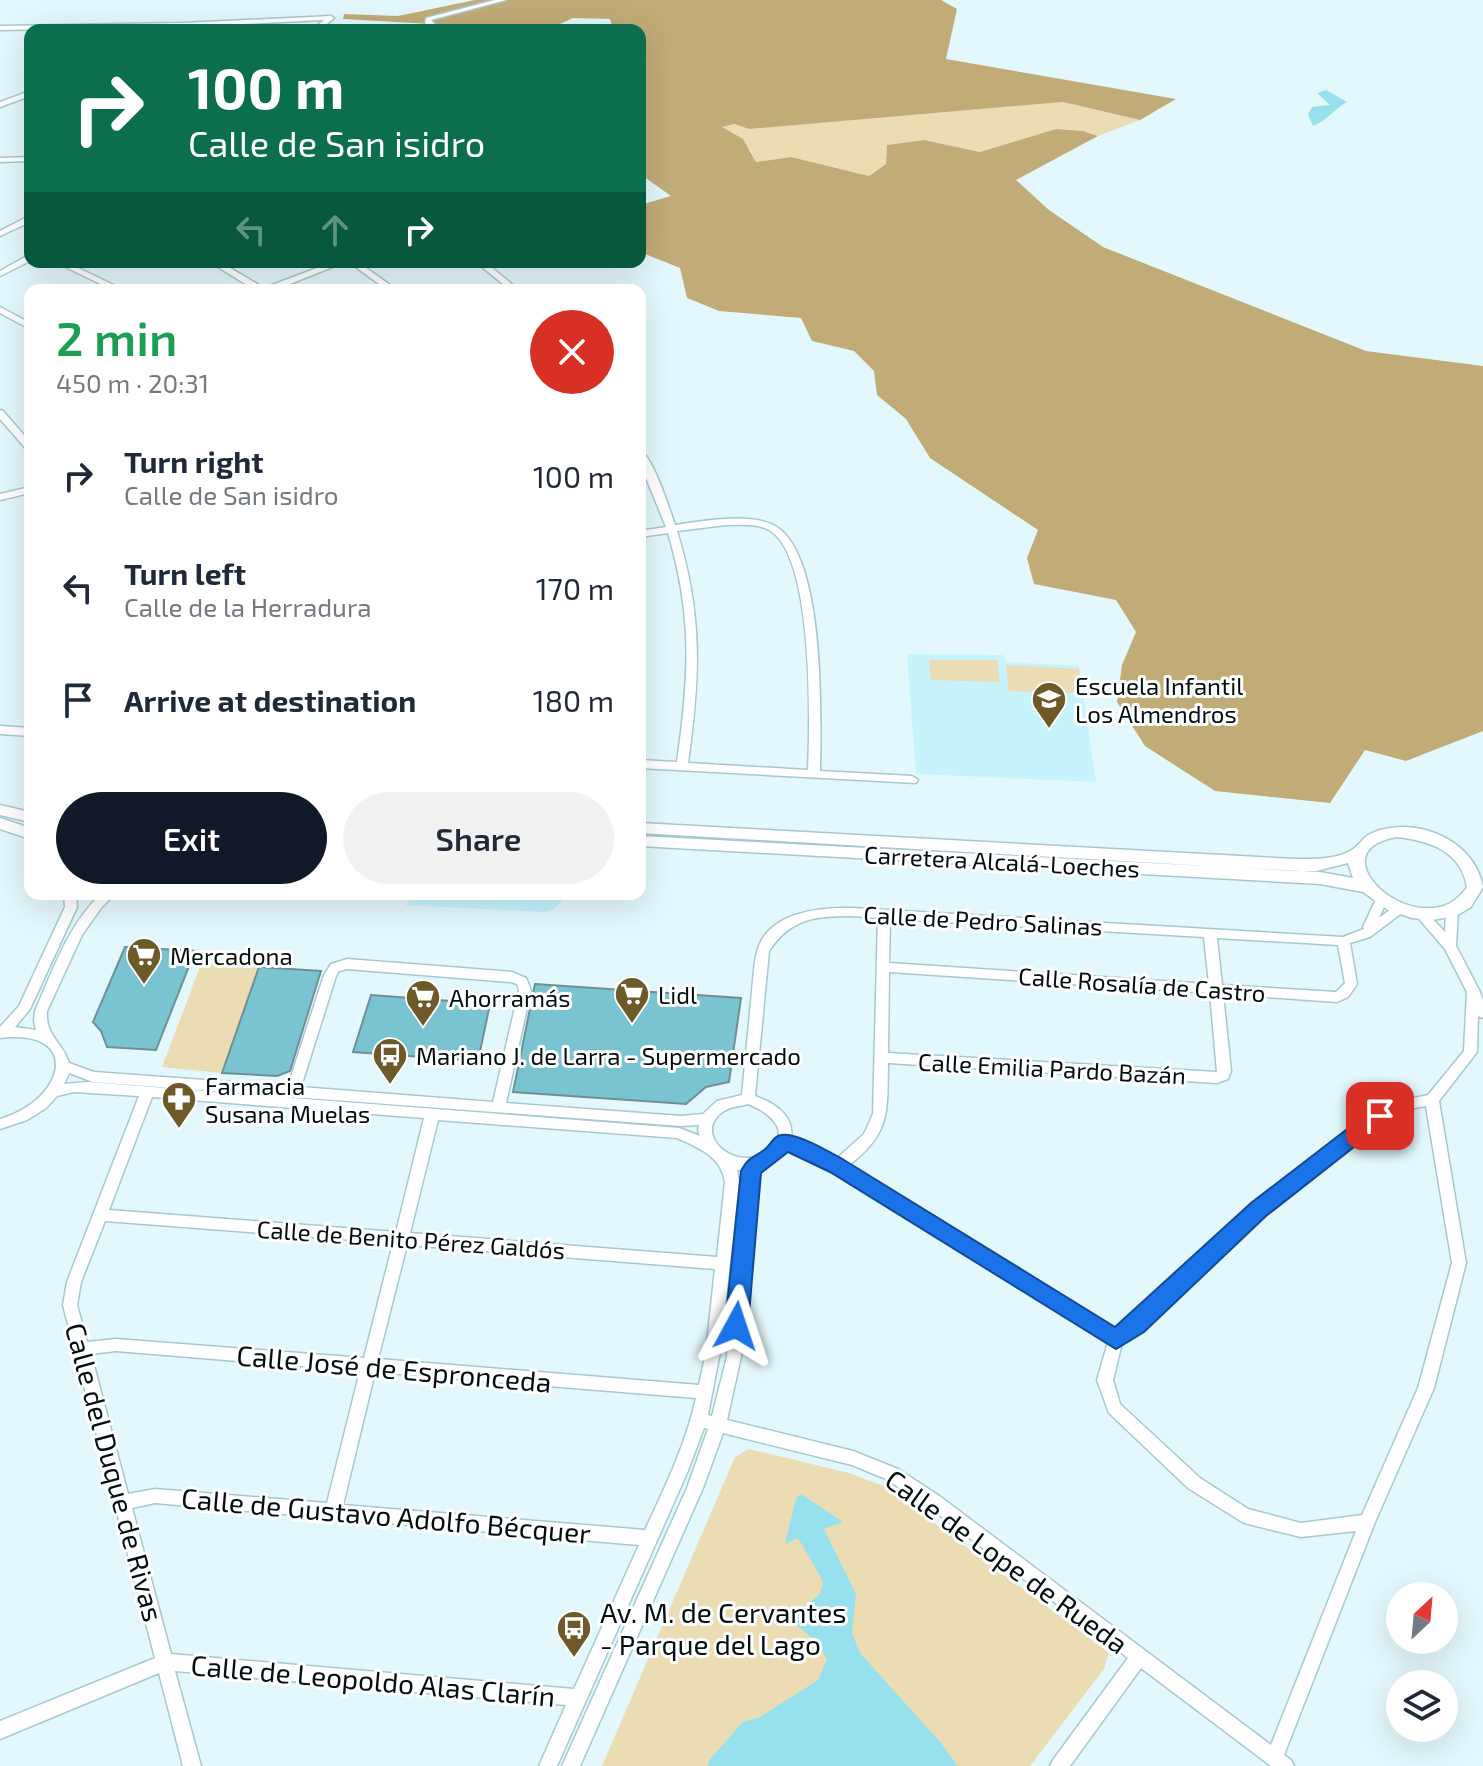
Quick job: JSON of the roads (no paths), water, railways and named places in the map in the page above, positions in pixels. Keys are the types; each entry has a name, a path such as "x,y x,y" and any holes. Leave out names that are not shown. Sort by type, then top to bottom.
{"main road":[{"path":"0,810 24,816"},
{"path":"0,823 24,832"},
{"name":"Carretera Alcalá-Loeches","path":"646,828 1294,865 1316,865 1356,855"},
{"path":"1456,851 1471,868 1479,886 1462,905 1452,910 1420,913 1399,909 1381,900 1364,886 1358,876 1356,855 1371,839 1397,832 1429,836 1456,851 1483,857"},
{"name":"Carretera Alcalá-Loeches","path":"646,841 1320,878 1364,886"}],"street":[{"path":"429,24 428,19 503,0"},
{"path":"230,24 331,18 325,24"},
{"path":"0,36 18,27"},
{"path":"0,28 24,27"},
{"path":"0,105 24,95"},
{"path":"0,154 24,156"},
{"path":"0,160 24,157"},
{"path":"0,234 24,222"},
{"path":"0,274 24,261"},
{"path":"72,268 107,284"},
{"path":"225,268 253,284"},
{"path":"280,284 324,268"},
{"path":"362,268 384,284"},
{"path":"488,268 508,284"},
{"path":"0,310 24,323"},
{"path":"0,413 24,441"},
{"path":"646,468 671,530 687,595 693,650 682,766"},
{"path":"0,497 24,491"},
{"path":"646,533 753,523 774,528 792,546 811,637 815,681 814,774"},
{"path":"0,730 24,728"},
{"path":"646,764 912,780"},
{"path":"2,1033 24,1009 71,907 70,900"},
{"path":"45,1037 40,1021 41,1011 87,916 103,900"},
{"path":"1366,934 1381,900"},
{"name":"Calle de Pedro Salinas","path":"748,1099 763,950 783,924 803,915 824,911 1343,941 1366,934 1399,909"},
{"path":"1450,946 1452,910"},
{"path":"1420,913 1450,946 1483,1013"},
{"path":"837,1166 860,1149 878,1123 884,914"},
{"path":"1210,933 1215,988"},
{"name":"Calle Rosalía de Castro","path":"883,967 1337,997 1344,994 1351,984 1343,941"},
{"path":"293,1092 335,967 347,964 496,975 522,981 525,990 498,1108"},
{"name":"Calle Emilia Pardo Bazán","path":"881,1058 1217,1078 1223,1075 1215,988"},
{"path":"1367,1522 1301,1530 1244,1516 1194,1483 1114,1408 1105,1380 1116,1339 1136,1325 1259,1209 1380,1116 1414,1103 1432,1100 1470,1052 1473,990"},
{"path":"1,1125 41,1106 54,1092 64,1066 55,1044 45,1037 32,1033 2,1033"},
{"path":"64,1066 93,1077 681,1121 706,1119"},
{"path":"54,1092 74,1087 679,1133 708,1146 730,1169 732,1182 722,1263 699,1420 548,1766"},
{"name":"Calle del Duque de Rivas","path":"147,1093 71,1293 70,1305 192,1766"},
{"path":"708,1146 703,1129 706,1119 716,1107 733,1100 748,1099 767,1104 778,1113 785,1127 783,1143 772,1156 759,1161 731,1162 721,1159"},
{"path":"1279,1762 1367,1522 1426,1388 1459,1263 1432,1100"},
{"path":"333,1511 432,1115"},
{"path":"783,1143 797,1146 837,1166 1116,1339"},
{"path":"571,1766 695,1488 718,1424 734,1357 748,1182 759,1161"},
{"name":"Calle de Benito Pérez Galdós","path":"100,1215 722,1263"},
{"name":"Calle José de Espronceda","path":"82,1349 116,1345 705,1392"},
{"name":"Calle de Lope de Rueda","path":"699,1420 853,1458 892,1474 932,1500 1279,1762"},
{"name":"Calle de Gustavo Adolfo Bécquer","path":"123,1502 155,1496 650,1538"},
{"path":"1059,1766 1140,1656"},
{"path":"0,1730 166,1662"},
{"name":"Calle de Leopoldo Alas Clarín","path":"166,1662 579,1698"}],"place":[{"name":"Escuela Infantil Los Almendros","path":"1049,730"},
{"name":"Mercadona","path":"144,986"},
{"name":"Lidl","path":"632,1025"},
{"name":"Ahorramás","path":"423,1028"},
{"name":"Mariano J. de Larra - Supermercado","path":"390,1086"},
{"name":"Farmacia Susana Muelas","path":"179,1130"},
{"name":"Av. M. de Cervantes - Parque del Lago","path":"574,1659"}]}
